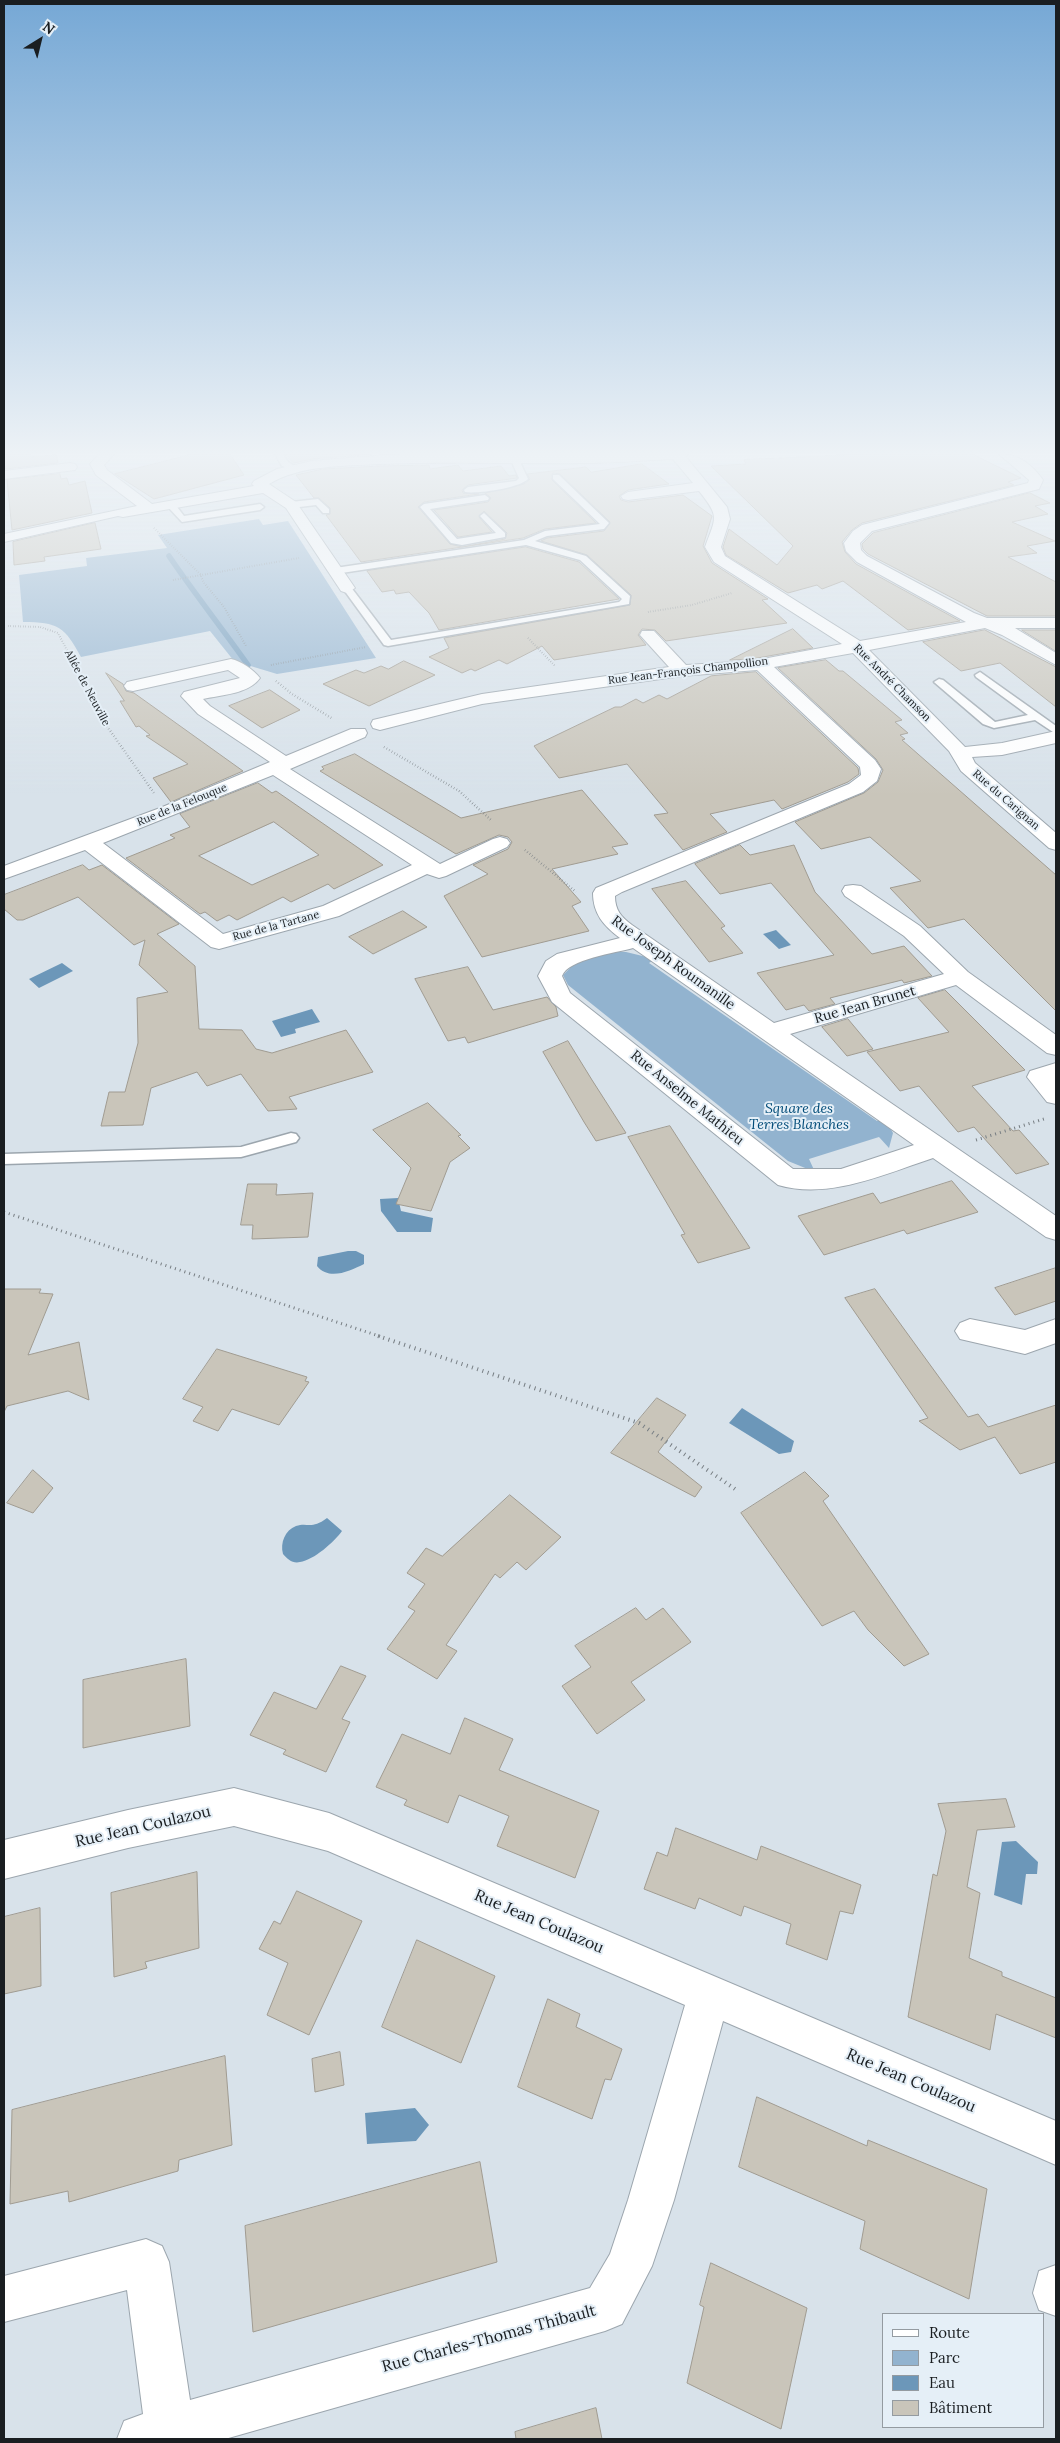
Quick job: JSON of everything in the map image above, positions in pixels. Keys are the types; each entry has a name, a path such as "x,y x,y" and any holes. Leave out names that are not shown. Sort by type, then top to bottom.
{"street":[{"path":"333,568 347,588"},
{"name":"Rue André Chamson","path":"734,568 856,646 958,753"},
{"path":"880,568 968,617 1008,631 1056,660"},
{"name":"Rue Jean-François Champollion","path":"380,724 482,699 682,671 760,664 987,623 1056,624"},
{"path":"648,635 682,671"},
{"path":"133,686 231,664 251,678 244,684 190,696"},
{"name":"Rue Joseph Roumanille","path":"760,664 868,764 871,769 870,777 856,788 614,886 604,893 603,904 606,914 637,940 1056,1230"},
{"path":"174,676 204,710 281,766 428,866"},
{"name":"Rue de la Felouque","path":"4,873 167,812 358,734"},
{"path":"958,753 1002,749 1056,737"},
{"name":"Rue du Carignan","path":"958,753 968,767 1056,844"},
{"name":"Rue de la Tartane","path":"88,842 219,942 331,911 428,866 438,872 500,843"},
{"path":"853,891 912,931 960,977 1056,1047"},
{"name":"Rue Anselme Mathieu","path":"637,940 564,959 554,966 550,976 560,997 787,1178 842,1178 937,1147"},
{"name":"Rue Jean Brunet","path":"771,1032 960,977"},
{"path":"1052,1107 1039,1077 1056,1071"},
{"path":"970,1331 1025,1342 1056,1331"},
{"name":"Rue Jean Coulazou","path":"4,1860 128,1829 234,1807 329,1832 1056,2144"},
{"name":"Rue Charles-Thomas Thibault","path":"4,2299 146,2262 156,2435 427,2356 605,2307 630,2266 710,1995"}],"lane":[{"path":"335,571 351,568"},
{"path":"347,588 388,643 514,623 626,602 627,598 594,568"},
{"path":"980,675 1056,731"},
{"path":"940,682 987,722 994,725 1036,717"},
{"path":"4,1159 241,1152 291,1138"}],"path":[{"path":"173,580 237,568"},
{"path":"622,604 643,613 692,605 759,585"},
{"path":"514,623 572,685"},
{"name":"Allée de Neuville","path":"6,626 32,625 48,628 58,633 104,722 167,812"},
{"path":"268,666 388,643"},
{"path":"937,1147 963,1144 1052,1107"},
{"path":"4,1212 639,1423 735,1489"}],"green space":[{"path":"72,568 318,568 376,658 277,674 234,661 210,631 81,657 70,639 59,628 45,623 23,622 19,575"},
{"name":"Square des Terres Blanches","path":"599,952 626,952 655,959 649,963 877,1121 884,1117 893,1133 889,1148 879,1137 809,1159 815,1172 788,1161 568,985 563,975 578,960"}],"water":[{"path":"776,930 791,945 779,949 763,934"},
{"path":"62,963 73,971 39,988 29,979"},
{"path":"312,1009 320,1022 295,1029 296,1033 281,1037 272,1021"},
{"path":"398,1198 401,1211 433,1218 431,1232 397,1232 381,1211 380,1199"},
{"path":"356,1251 364,1255 364,1264 346,1272 333,1274 322,1271 317,1266 318,1257"},
{"path":"742,1408 794,1441 791,1452 779,1454 729,1423"},
{"path":"327,1518 342,1531 334,1540 323,1550 305,1561 295,1562 286,1558 282,1550 283,1541 286,1534 292,1528 300,1525 317,1524"},
{"path":"1016,1841 1038,1862 1037,1874 1026,1874 1022,1905 994,1895 1002,1842"},
{"path":"415,2108 429,2125 416,2141 367,2144 365,2113"}],"building":[{"path":"387,568 585,568 619,599 439,630 429,613 409,592 396,594 394,590 382,592 367,571"},
{"path":"601,568 720,568 768,599 762,600 787,623 666,641 655,630 642,629 638,635 646,645 554,660 542,646 507,664 499,660 475,671 471,669 462,673 429,657 449,648 444,638 630,605 631,595"},
{"path":"747,568 863,568 960,621 908,630 843,581 822,589 817,585 788,593"},
{"path":"895,568 1029,568 1056,582 1056,616 987,616"},
{"path":"793,629 813,648 752,659 730,660"},
{"path":"985,630 1056,667 1056,707 1000,663 961,671 923,642"},
{"path":"1022,630 1056,630 1056,651"},
{"path":"826,660 839,671 843,671 902,720 895,722 908,733 900,735 905,739 902,740 1056,875 1056,1011 964,919 928,928 890,888 921,881 870,837 821,849 795,822 864,793 878,782 883,770 876,759 778,668"},
{"path":"404,661 435,675 369,706 323,684 356,670 364,673 381,666 388,669"},
{"path":"756,672 858,768 859,774 848,782 782,809 774,800 710,814 727,832 683,850 654,815 668,813 627,764 559,778 534,746 615,707 621,707 636,699 643,703 659,695 667,699 711,676"},
{"path":"106,673 123,684 126,691 134,693 243,771 171,802 153,778 188,764 146,736 150,735 139,726 136,727 120,701 124,701"},
{"path":"270,690 300,710 262,728 229,706"},
{"path":"355,754 461,818 582,790 628,844 612,847 618,854 552,869 581,902 572,906 589,931 482,957 444,896 488,874 473,865 508,849 512,842 508,837 499,835 456,854 320,771 324,769 322,767"},
{"path":"258,783 272,793 276,791 383,865 334,889 328,884 291,902 283,897 237,920 229,915 217,921 205,912 200,914 126,858 175,838 170,835 190,827 180,814","holes":["274,822 319,855 252,885 199,856"]},
{"path":"740,845 750,855 794,845 815,892 872,954 904,946 932,976 904,983 902,980 830,998 835,1004 809,1011 804,1005 786,1010 757,973 834,955 771,883 720,894 695,864"},
{"path":"83,865 89,870 102,865 179,924 157,934 195,966 199,1029 242,1030 256,1049 272,1053 346,1030 373,1072 289,1097 297,1109 268,1111 241,1074 207,1086 197,1072 151,1088 143,1125 101,1126 109,1092 125,1092 138,1043 137,998 168,992 139,965 145,940 134,945 78,897 23,920 17,920 4,909 4,895"},
{"path":"686,881 725,926 721,928 743,953 709,962 652,889"},
{"path":"403,911 427,927 373,954 349,937"},
{"path":"468,967 493,1010 547,997 556,1007 558,1016 468,1043 465,1037 448,1041 415,979"},
{"path":"945,990 1025,1070 972,1086 1013,1131 1019,1130 1049,1164 1016,1174 974,1127 958,1132 919,1086 900,1091 867,1052 949,1032 918,998"},
{"path":"848,1019 873,1049 847,1056 822,1027"},
{"path":"568,1041 626,1133 596,1141 584,1122 543,1052"},
{"path":"428,1103 461,1135 458,1136 470,1148 450,1162 431,1211 396,1204 411,1168 373,1130"},
{"path":"670,1126 750,1248 698,1263 681,1235 685,1234 628,1137"},
{"path":"952,1181 978,1212 907,1234 904,1230 824,1255 798,1216 873,1193 880,1203"},
{"path":"248,1184 277,1184 276,1195 313,1193 308,1237 252,1239 253,1225 241,1225"},
{"path":"1056,1268 1056,1301 1015,1315 995,1288"},
{"path":"4,1289 41,1289 39,1293 53,1294 28,1355 79,1342 89,1400 68,1391 7,1406 4,1412"},
{"path":"875,1289 968,1417 978,1414 988,1427 1056,1405 1056,1462 1020,1474 995,1437 960,1450 919,1421 928,1418 845,1298"},
{"path":"217,1349 307,1377 305,1381 309,1382 279,1425 232,1409 218,1431 193,1421 203,1407 183,1399"},
{"path":"657,1398 686,1415 658,1452 702,1487 695,1497 611,1453"},
{"path":"33,1470 53,1488 33,1513 7,1503"},
{"path":"805,1472 829,1496 823,1501 929,1654 904,1666 868,1630 854,1611 822,1626 741,1513"},
{"path":"510,1495 561,1537 526,1570 517,1562 500,1578 495,1574 446,1645 457,1651 437,1679 387,1649 415,1611 408,1607 425,1584 407,1573 426,1548 442,1556"},
{"path":"636,1608 646,1620 663,1608 691,1642 631,1682 645,1700 597,1734 562,1686 591,1667 575,1646"},
{"path":"186,1659 190,1726 83,1748 83,1680"},
{"path":"341,1666 366,1676 342,1719 350,1722 326,1772 283,1754 286,1750 250,1735 274,1692 316,1709"},
{"path":"465,1718 513,1739 499,1770 599,1811 575,1878 497,1846 509,1816 459,1795 448,1823 404,1805 407,1800 376,1787 402,1734 450,1754"},
{"path":"1006,1799 1015,1827 977,1830 967,1887 980,1893 969,1958 1002,1972 1002,1976 1056,1998 1056,2038 996,2014 990,2050 908,2017 933,1874 937,1876 946,1831 938,1804"},
{"path":"676,1828 757,1860 761,1846 861,1885 853,1914 840,1911 827,1960 786,1944 791,1924 744,1906 741,1916 699,1898 695,1909 644,1889 657,1852 667,1856"},
{"path":"197,1872 199,1948 145,1962 147,1968 114,1977 111,1893"},
{"path":"297,1891 362,1921 309,2035 267,2015 288,1963 259,1949 274,1921 280,1924"},
{"path":"40,1908 41,1986 4,1994 4,1917"},
{"path":"417,1940 495,1976 461,2063 382,2027"},
{"path":"548,1999 580,2014 576,2027 622,2049 611,2080 605,2079 592,2119 518,2087"},
{"path":"340,2052 344,2085 315,2092 312,2059"},
{"path":"225,2056 232,2145 179,2160 178,2171 69,2202 68,2191 10,2204 12,2110"},
{"path":"757,2097 867,2146 868,2140 987,2189 969,2299 860,2249 865,2221 739,2167"},
{"path":"480,2162 497,2262 253,2332 245,2226"},
{"path":"711,2263 807,2308 781,2429 687,2383 704,2307 700,2305"},
{"path":"596,2408 602,2439 516,2439 515,2432"}],"waterway":[{"path":"177,568 248,665"}]}
